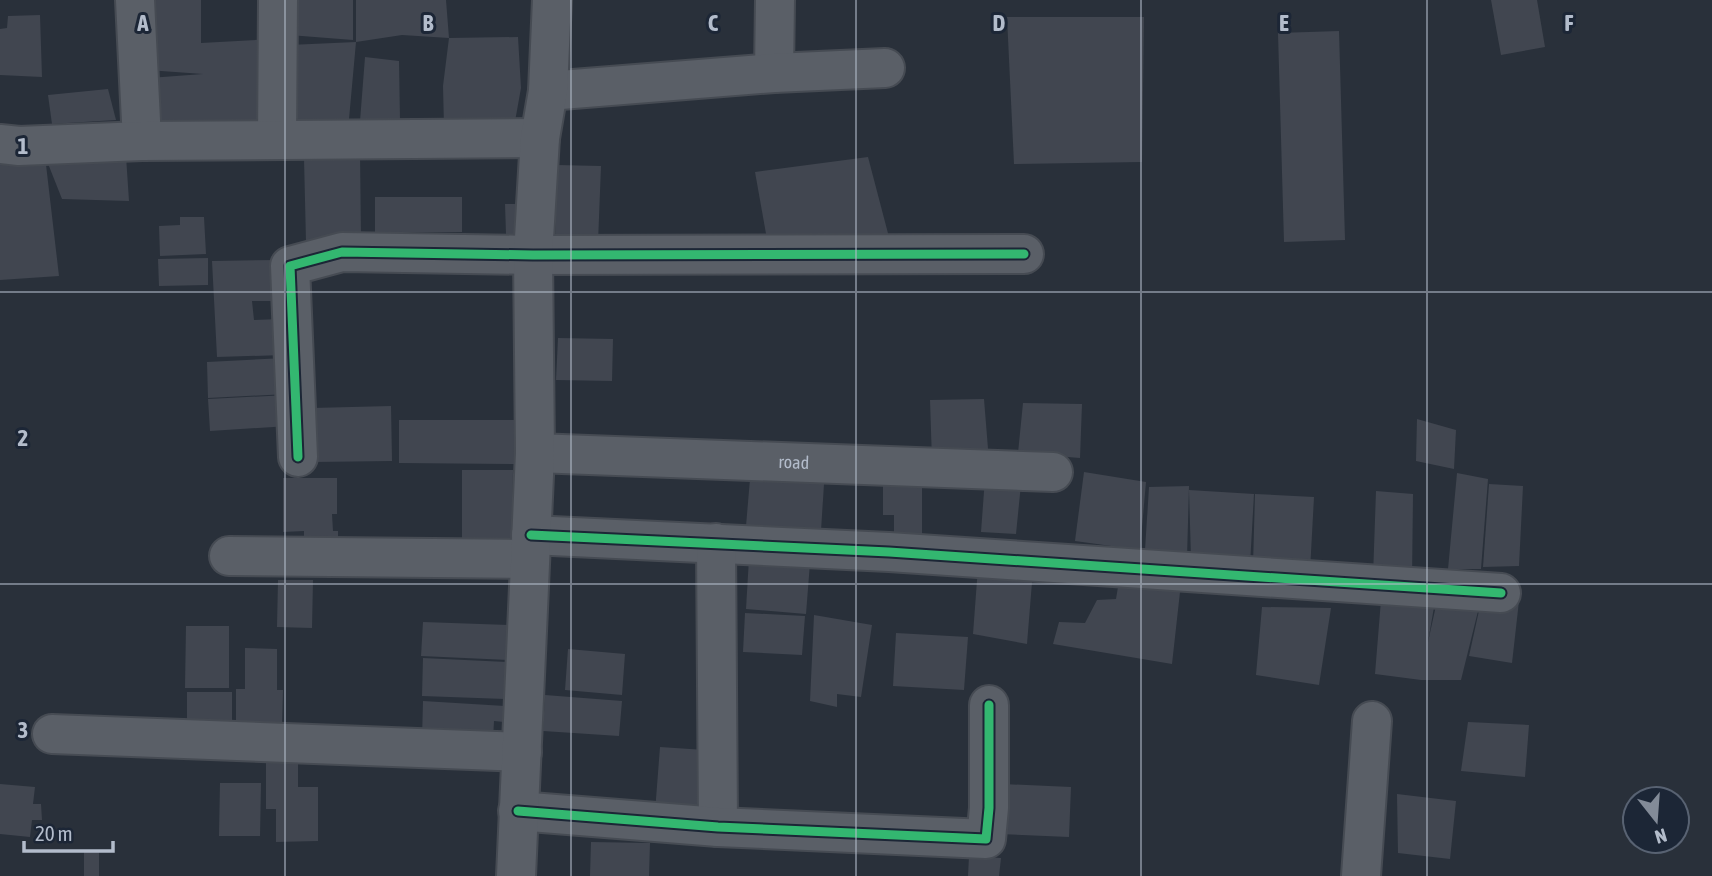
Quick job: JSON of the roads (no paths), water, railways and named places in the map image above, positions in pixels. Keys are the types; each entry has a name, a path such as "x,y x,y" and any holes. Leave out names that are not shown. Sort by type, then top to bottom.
{"street":[{"path":"135,0 142,141"},
{"path":"277,140 278,0"},
{"path":"516,876 535,453 533,255 540,138 548,91 552,0"},
{"path":"774,73 775,0"},
{"path":"548,91 774,73 885,68"},
{"path":"0,144 19,146 142,141 540,138"},
{"path":"298,457 290,266 342,253 1024,254"},
{"name":"road","path":"535,453 1053,471"},
{"path":"716,543 718,827"},
{"path":"229,556 716,543 1501,593"},
{"path":"518,811 718,827 986,839 989,808 989,705"},
{"path":"1361,876 1373,721"},
{"path":"52,734 522,752"}]}
